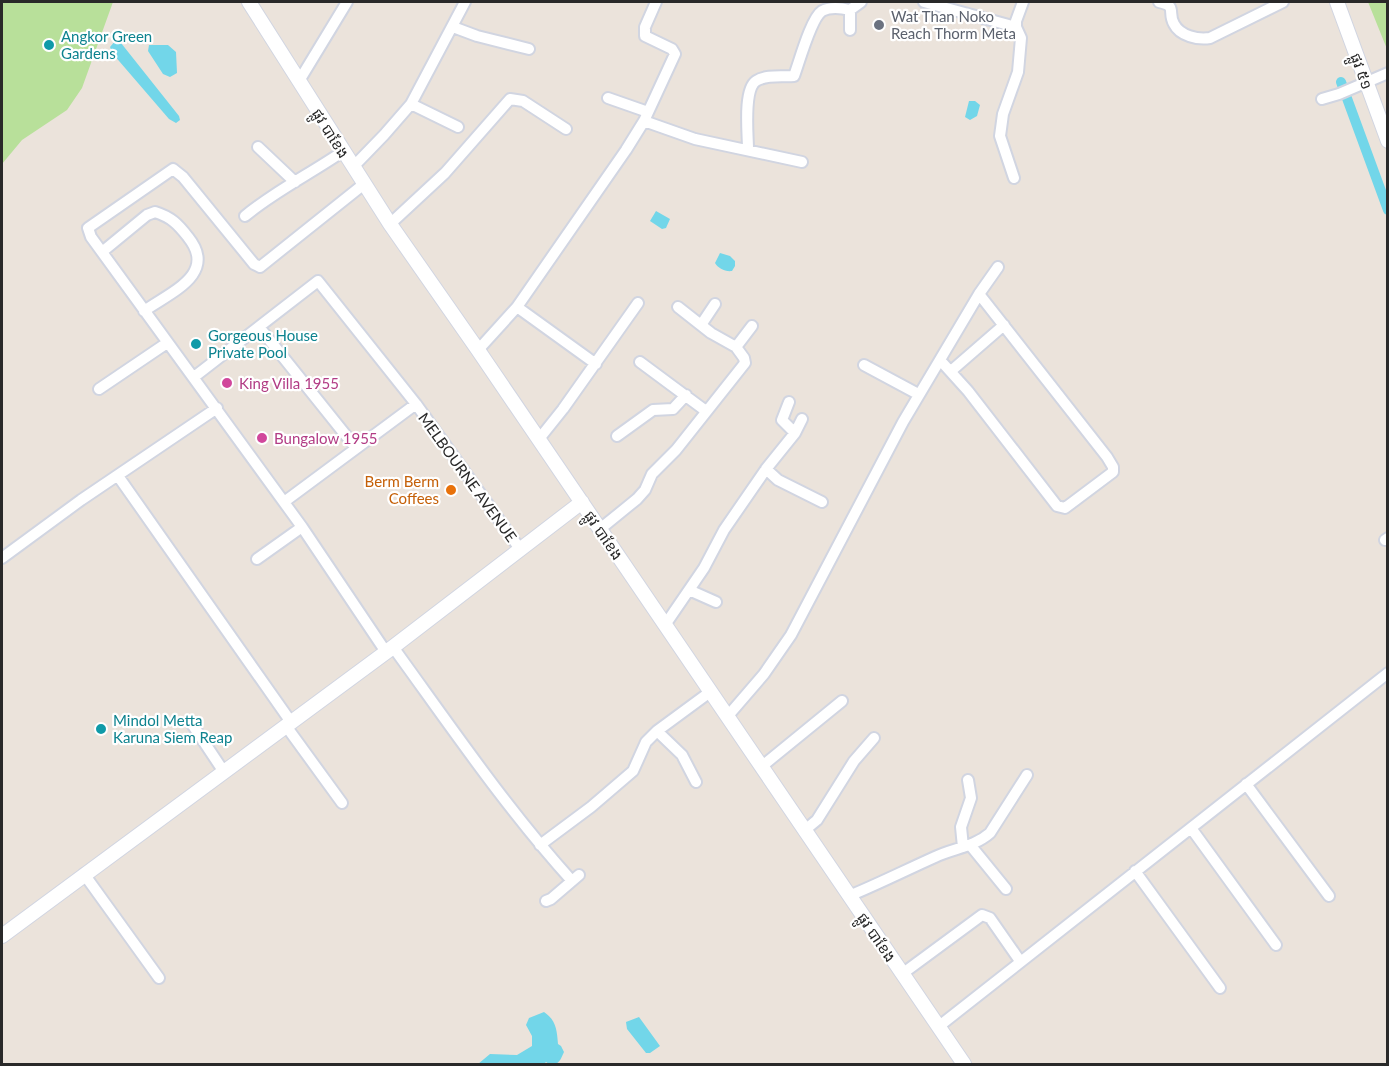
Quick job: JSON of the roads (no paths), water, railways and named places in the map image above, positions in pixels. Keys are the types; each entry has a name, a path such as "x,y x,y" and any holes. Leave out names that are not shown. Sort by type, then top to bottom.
{"street":[{"name":"ផ្លូវ បាខែង","path":"249,2 342,152 390,224 582,502 964,1065"},
{"path":"299,81 347,2"},
{"path":"352,167 411,104 465,2"},
{"path":"478,350 517,307 626,150 646,117 675,54 672,49 645,36 645,27 656,2"},
{"path":"748,149 749,92 753,84 767,77 794,76 819,14 837,8 850,10 861,2"},
{"path":"924,2 1016,27"},
{"path":"1014,178 1000,136 1000,129 1018,72 1021,38 1016,27 1016,17 1023,2"},
{"path":"1159,2 1167,3 1171,8 1177,28 1186,35 1202,40 1283,2"},
{"name":"ផ្លូវ ៥១","path":"1337,2 1369,81 1388,141"},
{"path":"850,10 850,30"},
{"path":"453,27 477,36 528,49"},
{"path":"1322,99 1388,73"},
{"path":"608,98 695,139 802,162"},
{"path":"390,224 445,173 510,99 523,100 566,129"},
{"path":"411,104 458,127"},
{"path":"258,147 294,182"},
{"path":"245,216 268,197 318,169 342,152"},
{"path":"364,184 263,266 258,267 183,177 173,169 88,228 91,237 217,408 389,650 540,845 576,878 546,901"},
{"path":"102,252 147,215 155,212 173,219 192,242 197,250 199,261 194,274 144,311"},
{"path":"727,717 764,674 791,635 918,394 998,267"},
{"name":"MELBOURNE AVENUE","path":"194,377 318,281 416,404 520,549"},
{"path":"940,360 1057,506 1065,508 1113,471 1107,458 979,294"},
{"path":"539,439 596,364 638,303"},
{"path":"701,325 715,304"},
{"path":"517,307 596,364"},
{"path":"600,529 645,490 652,474 676,450 745,363 736,347 678,307"},
{"path":"951,371 1004,325"},
{"path":"736,347 752,326"},
{"path":"259,327 356,447"},
{"path":"99,389 167,343"},
{"path":"640,362 706,411"},
{"path":"864,365 918,394"},
{"path":"617,436 653,410 673,409 686,395"},
{"path":"789,402 782,420 795,433"},
{"name":"MELBOURNE AVENUE","path":"284,502 416,404"},
{"path":"2,558 81,500 217,408"},
{"path":"665,625 689,590 724,530 766,469 795,433 802,419"},
{"path":"766,469 778,480 822,502"},
{"path":"118,476 342,803"},
{"path":"2,936 389,650 582,502"},
{"path":"258,560 302,528"},
{"path":"689,590 716,602"},
{"path":"938,1027 1388,673"},
{"path":"540,845 591,807 633,771 646,742 657,731 710,692"},
{"path":"761,766 842,700"},
{"path":"192,724 224,772"},
{"path":"657,731 682,755 696,782"},
{"path":"805,830 817,820 854,761 874,738"},
{"path":"849,896 935,856 967,847 990,833 1027,775"},
{"path":"969,780 971,798 961,827 967,847 1006,889"},
{"path":"1246,784 1329,896"},
{"path":"1191,828 1276,945"},
{"path":"1135,872 1220,988"},
{"path":"84,874 159,978"},
{"path":"902,974 982,915 988,916 1020,961"}],"water":[{"path":"115,41 121,43 180,120 176,123 169,119 113,54 110,47"},
{"path":"149,45 168,45 176,52 177,73 170,77 163,74 148,51"},
{"path":"969,101 975,101 980,105 977,116 970,120 965,117"},
{"path":"656,211 670,219 666,228 662,229 650,221"},
{"path":"720,253 730,256 735,261 732,271 722,269 715,263"},
{"path":"544,1012 553,1022 558,1044 564,1052 559,1062 555,1064 546,1062 544,1064 478,1064 490,1054 517,1055 532,1046 532,1036 526,1025 529,1018"},
{"path":"639,1017 660,1046 650,1053 646,1053 627,1029 626,1022"}],"waterway":[{"path":"1341,82 1388,210"}],"place":[{"name":"Wat Than Noko Reach Thorm Meta","path":"879,25"},
{"name":"Angkor Green Gardens","path":"49,45"},
{"name":"Gorgeous House Private Pool","path":"196,344"},
{"name":"King Villa 1955","path":"227,383"},
{"name":"Bungalow 1955","path":"262,438"},
{"name":"Berm Berm Coffees","path":"451,490"},
{"name":"Mindol Metta Karuna Siem Reap","path":"101,729"}]}
